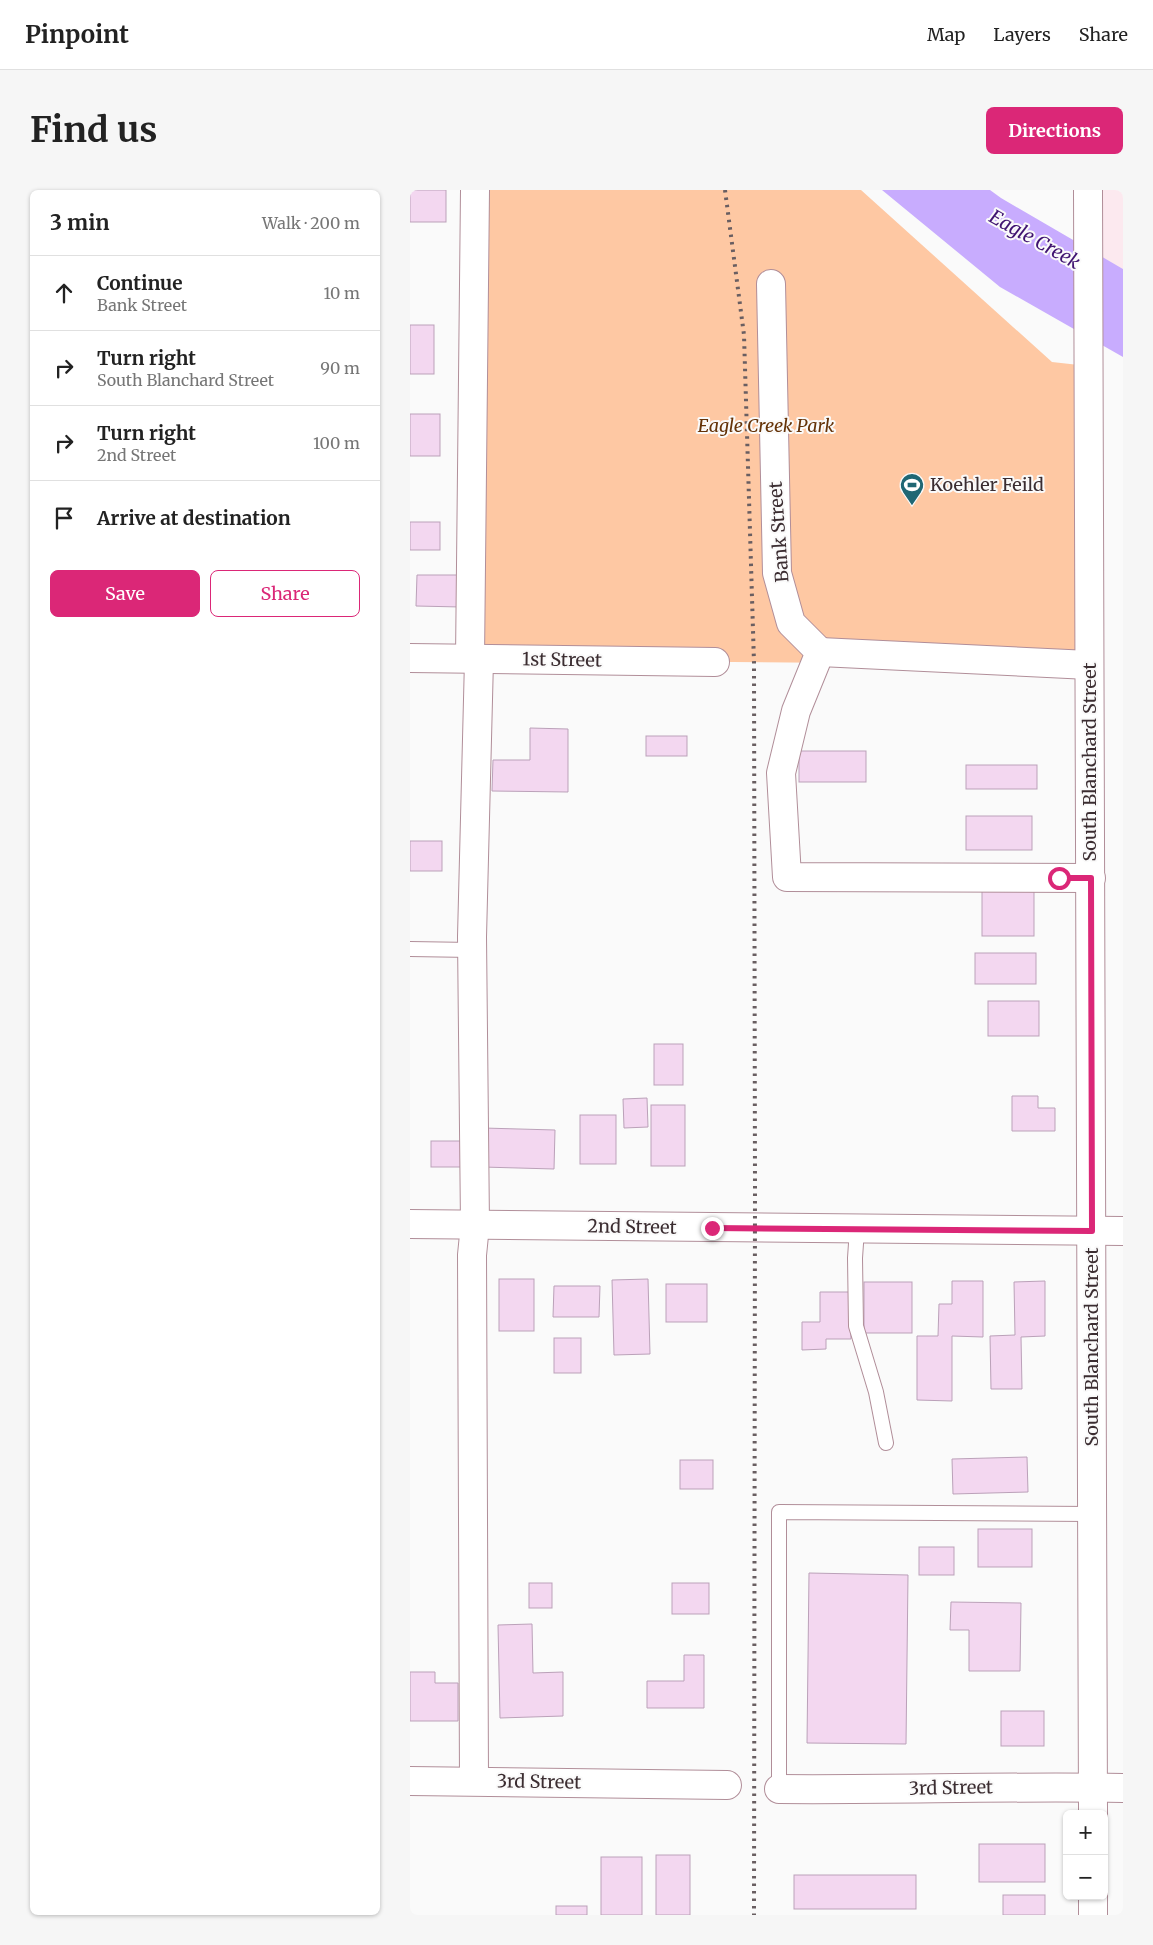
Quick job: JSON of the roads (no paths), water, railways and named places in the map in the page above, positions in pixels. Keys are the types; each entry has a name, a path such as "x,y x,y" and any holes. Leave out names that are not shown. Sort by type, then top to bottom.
{"street":[{"path":"474,190 475,659 472,950 475,1225 472,1255 474,1782"},
{"name":"South Blanchard Street","path":"1088,190 1093,1801"},
{"name":"Bank Street","path":"771,284 778,573 791,623 820,652"},
{"path":"1089,665 820,652 796,711 781,773 787,877 1091,878"},
{"name":"1st Street","path":"410,658 715,662"},
{"name":"2nd Street","path":"410,1224 1123,1231"},
{"name":"3rd Street","path":"410,1780 728,1785"},
{"name":"3rd Street","path":"779,1789 1093,1801 1123,1788"},
{"path":"1093,1900 1093,1915"}],"lane":[{"path":"410,949 472,950"},
{"path":"857,1229 855,1258 856,1326 876,1392 886,1443"},
{"path":"779,1789 779,1512 1091,1514"}],"water":[{"name":"Eagle Creek","path":"882,190 990,190 1123,269 1123,357 1000,287"}],"railway":[{"path":"725,190 744,335 754,663 754,1915"}],"place":[{"name":"Koehler Feild","path":"912,506"}],"park label":[{"name":"Eagle Creek Park","path":"766,426"}]}
